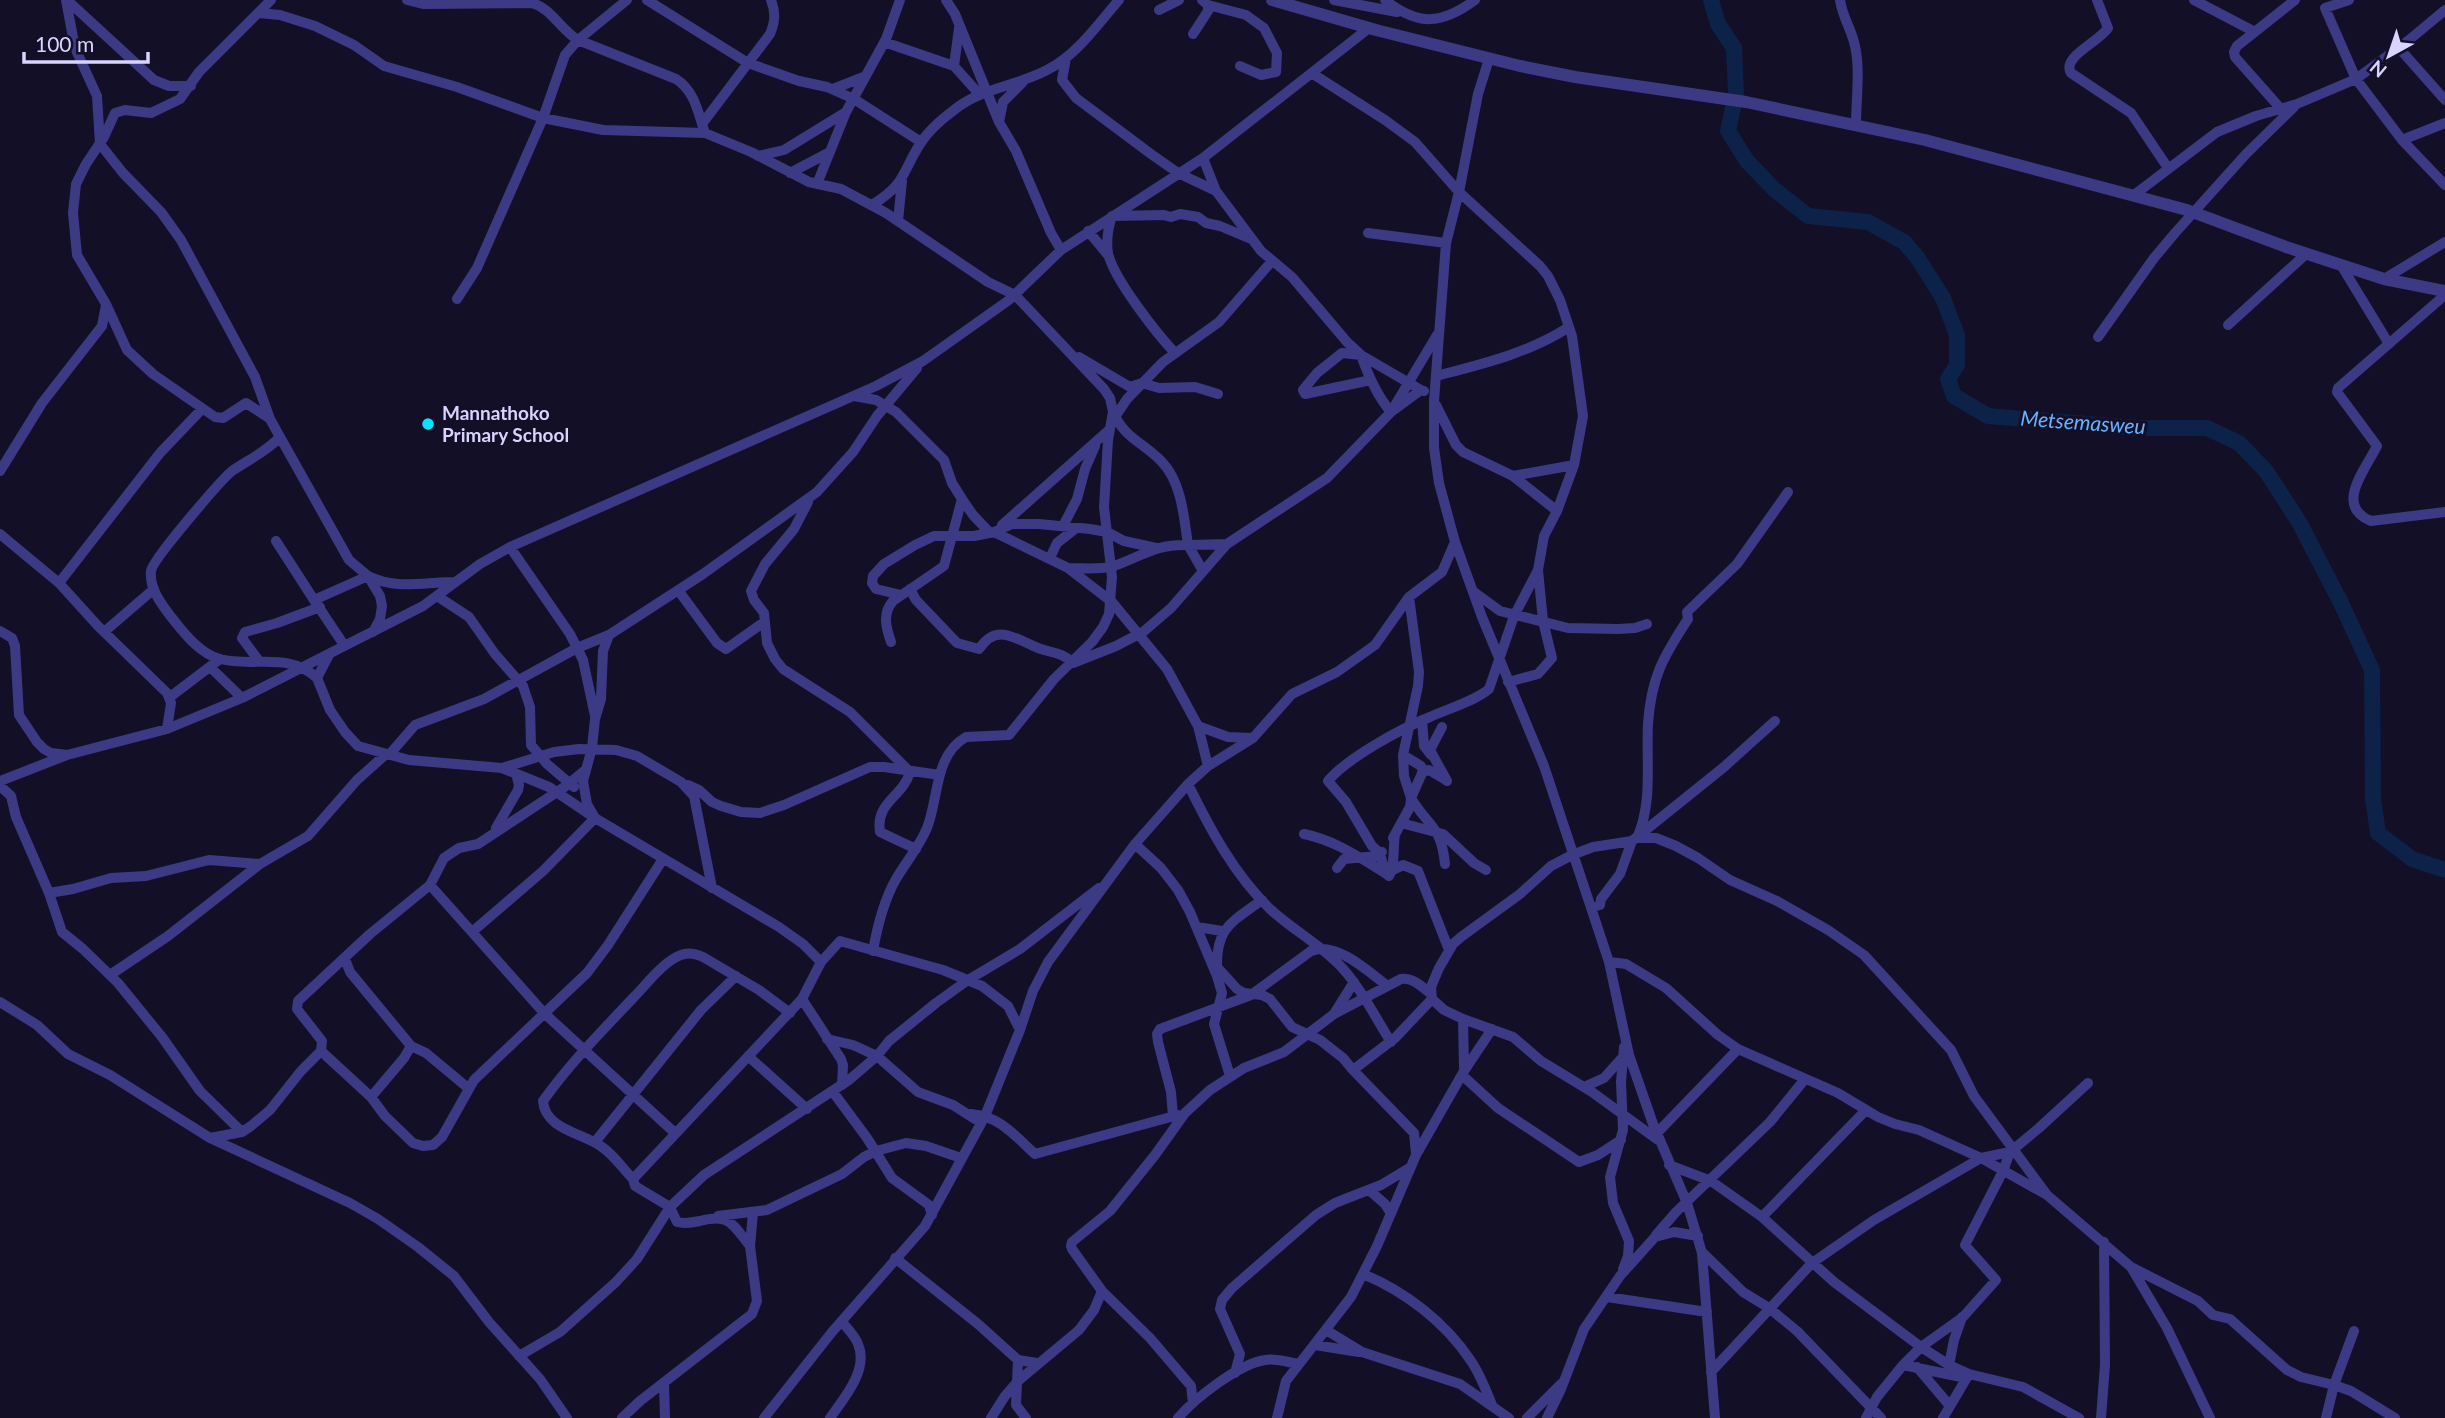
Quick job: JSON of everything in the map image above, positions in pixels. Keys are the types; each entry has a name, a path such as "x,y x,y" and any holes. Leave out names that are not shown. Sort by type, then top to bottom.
{"street":[{"path":"66,0 154,80 169,86 191,86"},
{"path":"66,0 75,48 97,96 100,144 123,173 161,212 181,240 255,377 270,419 349,560 368,576 384,583 397,585 454,582"},
{"path":"270,419 246,403 223,418 215,417 153,374 127,350 106,304 77,255 73,213 76,184 115,113 125,110 157,112 180,100 199,72 271,0"},
{"path":"407,0 423,4 532,3 544,9 567,34 578,40 667,75 685,85 690,91 704,128"},
{"path":"457,299 477,268 543,118 565,55 578,40 627,0"},
{"path":"647,0 748,63 833,89 854,99 921,142"},
{"path":"704,128 770,34 775,22 771,0"},
{"path":"817,184 846,112 884,43 900,0"},
{"path":"946,0 960,25 983,94 1016,152 1061,250"},
{"path":"872,205 890,194 902,180 921,142 953,111 983,94 1046,71 1066,58 1119,0"},
{"path":"1159,10 1179,0"},
{"path":"1272,0 1489,59 1575,77 1746,102 1933,141 2134,195 2384,279 2445,293"},
{"path":"1334,0 1426,20 1445,18 1475,0"},
{"path":"1385,0 1401,13"},
{"path":"1840,0 1841,11 1854,40 1857,57 1856,125"},
{"path":"2097,0 2108,28 2100,38 2069,62 2068,68 2071,73 2131,113 2168,168"},
{"path":"2194,0 2255,32"},
{"path":"2281,109 2235,57 2234,52 2237,46 2295,0"},
{"path":"2349,0 2323,4 2357,79 2402,140 2445,185"},
{"path":"1193,34 1208,11 1205,2"},
{"path":"1205,2 1246,15 1264,29 1277,53 1276,72 1261,75 1240,66"},
{"path":"2134,195 2217,132 2247,119 2297,104 2357,79 2445,10"},
{"path":"260,13 280,15 315,26 354,44 384,66 457,87 543,118 603,130 704,128 790,173 817,184 841,189 872,205 982,278 1015,295 1073,355 1110,398 1119,426 1149,450 1168,470 1179,495 1188,545 1203,571"},
{"path":"954,66 960,25"},
{"path":"242,1132 200,1091 162,1037 110,975 62,932 49,893 16,817 11,796 0,783 67,755 167,729 242,698 423,606 480,564 510,547 853,396 923,361 1015,295 1061,250 1203,158 1369,28"},
{"path":"884,43 954,66 983,94"},
{"path":"2399,48 2445,100"},
{"path":"1066,58 1062,80 1076,98 1178,173 1216,191"},
{"path":"1489,59 1478,94 1446,243 1434,398 1434,448 1439,483 1473,592 1498,659 1544,766 1609,962 1625,1042 1658,1137 1687,1203 1698,1236 1702,1253 1715,1418"},
{"path":"1313,74 1415,142 1459,192 1540,266 1553,286 1569,327 1583,406 1580,438 1574,466 1557,511 1544,536 1538,569 1543,621 1552,658 1538,674 1508,682"},
{"path":"833,89 867,76"},
{"path":"999,122 1003,102 1028,78"},
{"path":"2098,337 2154,258 2246,154 2297,104"},
{"path":"758,156 784,150 846,112"},
{"path":"2402,140 2445,123"},
{"path":"790,173 830,152"},
{"path":"1203,158 1216,191 1252,240 1292,277 1361,355 1434,398 1456,445 1463,452 1513,476 1557,511"},
{"path":"898,221 902,180"},
{"path":"1112,216 1171,217 1180,214 1198,217 1206,223 1252,240"},
{"path":"1108,255 1107,232 1112,216"},
{"path":"1088,231 1108,255 1142,313 1175,353"},
{"path":"1368,233 1446,243"},
{"path":"2384,279 2445,242"},
{"path":"2228,325 2306,254"},
{"path":"873,951 879,924 895,881 916,849 932,814 940,775 948,753 961,740 974,735 1009,735 1054,679 1073,663 1103,628 1112,602 1104,507 1109,430 1114,415 1142,383 1175,353 1219,321 1272,261"},
{"path":"2341,265 2389,344"},
{"path":"2445,293 2338,388 2337,392 2377,446 2354,491 2354,510 2371,521 2445,512"},
{"path":"0,471 42,403 102,326 106,304"},
{"path":"1436,376 1517,353 1569,327"},
{"path":"1391,412 1439,331"},
{"path":"1361,355 1342,353 1317,373 1303,390 1305,394 1371,380"},
{"path":"1073,355 1130,387 1142,383 1159,388 1195,387 1218,394"},
{"path":"1361,355 1383,403 1391,412"},
{"path":"110,975 144,953 260,864 308,835 357,780 387,755 415,725 484,699 577,648 609,635 812,496 853,452 886,404 923,361"},
{"path":"1073,663 1138,635 1171,608 1227,544 1327,478 1391,412 1421,390"},
{"path":"853,396 886,404 944,460 952,483 962,499 973,515 992,532 1068,568 1112,602 1167,670 1198,726 1208,766"},
{"path":"59,583 152,461 202,409"},
{"path":"992,532 1109,430"},
{"path":"280,438 224,478 166,548 151,571 158,599 202,650 220,659 302,666 317,678 330,710 358,746 421,761 502,768 549,787 595,818 779,927 803,944 821,962"},
{"path":"1063,526 1077,499 1085,469 1099,439"},
{"path":"1513,476 1574,466"},
{"path":"1592,907 1600,905 1601,899 1614,884 1645,813 1650,705 1662,658 1688,619 1687,612 1737,564 1788,492"},
{"path":"812,496 794,529 765,564 752,586 754,600 764,612 767,642 783,669 850,712 910,772"},
{"path":"891,642 886,624 887,608 944,565 962,499"},
{"path":"1073,663 1067,657 1039,649 1005,634 992,635 979,649 957,643 906,592 876,589 872,583 877,570 926,538 974,536 1012,524 1063,526 1107,532 1124,541 1156,548"},
{"path":"1050,558 1057,543 1076,528"},
{"path":"0,534 59,583 170,697 167,729"},
{"path":"276,541 317,604 340,647"},
{"path":"780,1418 766,1415 806,1362 917,1236 932,1215 985,1116 1033,991 1048,962 1135,844 1188,784 1208,766 1253,738 1292,694 1337,672 1375,645 1409,597 1442,572 1455,541"},
{"path":"1068,568 1111,567 1156,548 1227,544"},
{"path":"510,547 556,612 577,648 589,679 595,719"},
{"path":"1389,872 1380,853 1372,846 1346,802 1328,781 1354,760 1408,726 1485,692 1492,684 1514,616 1538,569"},
{"path":"259,661 242,638 244,632 277,623 368,576"},
{"path":"368,576 380,596 382,606 380,619 373,632"},
{"path":"104,632 154,589"},
{"path":"678,590 717,643 726,649 764,622"},
{"path":"1473,592 1500,611 1568,628 1635,628 1647,624"},
{"path":"437,596 469,617 495,654 519,680 527,693 530,707 531,746 570,783 595,818"},
{"path":"1409,597 1419,672 1403,755 1404,776 1411,798 1439,834 1445,864"},
{"path":"0,631 12,638 15,646 19,715 44,749 51,753 67,755"},
{"path":"587,804 583,789 584,770 592,748 595,719 602,693 603,651 609,635"},
{"path":"317,678 324,663 340,647"},
{"path":"170,697 220,659"},
{"path":"210,667 242,698"},
{"path":"1422,720 1424,746 1447,780 1429,770 1423,771"},
{"path":"1635,839 1724,767 1775,721"},
{"path":"1198,726 1228,737 1253,738"},
{"path":"1431,755 1430,750 1442,727"},
{"path":"502,768 554,752 592,748 616,750 637,756 689,788 698,806 712,888"},
{"path":"1337,868 1343,859 1377,856 1386,849 1395,834 1423,771 1421,766 1403,755"},
{"path":"681,782 699,790 721,806 741,812 760,813 870,767 940,775"},
{"path":"210,1138 242,1132 270,1110 321,1051 321,1041 296,1007 298,1001 370,934 430,885 444,858 458,848 478,844 570,783 584,770"},
{"path":"910,772 900,792 890,799 878,820 880,832 916,849"},
{"path":"11,796 19,774"},
{"path":"492,834 518,790 516,774"},
{"path":"1188,784 1234,867 1262,900 1321,947 1354,982 1391,1042"},
{"path":"472,932 543,870 595,818"},
{"path":"1401,823 1443,834 1474,863 1486,870"},
{"path":"1304,834 1345,848 1389,872"},
{"path":"1389,872 1395,834"},
{"path":"1353,1070 1391,1042 1431,996 1438,968 1461,937 1520,894 1551,866 1592,848 1635,839 1656,838 1698,858 1730,880 1777,901 1828,930 1864,955 1951,1050 1974,1096 2047,1195"},
{"path":"1135,844 1171,880 1217,971 1222,993 1214,1024 1230,1076"},
{"path":"321,1051 371,1097 384,1116 413,1143 423,1146 433,1144 442,1137 468,1088 578,983 597,960 663,859"},
{"path":"49,893 111,878 146,876 209,860 260,864"},
{"path":"1389,872 1403,865 1418,871 1449,950"},
{"path":"519,1356 560,1332 616,1282 637,1259 670,1207 704,1175 833,1092 877,1056 889,1041 968,980 1020,949 1108,882"},
{"path":"430,885 544,1013 675,1133"},
{"path":"1217,971 1218,944 1222,931 1262,900"},
{"path":"1197,927 1222,931"},
{"path":"633,1179 802,999 821,962 840,941 943,970 982,986 1008,1006 1020,1030"},
{"path":"1173,1116 1171,1092 1158,1042 1158,1031 1251,995 1311,951 1321,947 1349,959 1386,985"},
{"path":"789,1013 736,976 694,952 674,958 665,964 583,1051 543,1101 543,1105 558,1125 606,1150 633,1179 635,1186 670,1207 674,1219 684,1224 718,1216 766,1210 842,1174 863,1157 876,1151 914,1143 961,1158"},
{"path":"345,959 350,972 411,1046 426,1053 468,1088"},
{"path":"1609,962 1626,964 1666,988 1718,1035 1738,1049 1839,1093 1895,1124 1919,1130 1981,1158 2047,1195 2131,1267 2198,1301 2213,1315 2230,1319 2287,1370 2301,1377 2351,1391 2395,1418"},
{"path":"1217,971 1237,989 1270,999 1292,1027 1334,1051 1414,1133 1416,1155"},
{"path":"595,1143 701,1010 736,976"},
{"path":"1193,1403 1191,1386 1150,1338 1102,1291 1070,1246 1110,1211 1185,1113 1209,1090 1230,1076 1284,1052 1334,1014 1386,985 1407,978 1444,1010 1513,1037 1549,1066 1658,1137"},
{"path":"1334,1014 1354,982"},
{"path":"802,999 843,1065 842,1085"},
{"path":"0,1002 37,1025 68,1054 110,1075 210,1138 350,1203 418,1247 454,1276 489,1322 540,1378 566,1418"},
{"path":"1463,1019 1463,1073 1498,1108 1579,1162 1598,1155 1622,1140"},
{"path":"1277,1418 1283,1386 1351,1297 1416,1155 1463,1073 1492,1029"},
{"path":"827,1039 853,1045 877,1056 918,1092 971,1114 985,1116 1006,1127 1035,1154 1185,1113"},
{"path":"1620,1276 1628,1256 1629,1241 1613,1203 1610,1177 1622,1140 1621,1082 1625,1042"},
{"path":"371,1097 411,1046"},
{"path":"1658,1137 1738,1049"},
{"path":"748,1056 807,1109"},
{"path":"1597,1096 1604,1078 1622,1058"},
{"path":"1584,1087 1604,1078"},
{"path":"1547,1418 1584,1329 1620,1276 1663,1225 1770,1122 1805,1080"},
{"path":"1868,1413 1877,1397 1903,1365 1921,1347 1963,1317 1996,1280 1965,1245 2012,1150 2088,1083"},
{"path":"833,1092 892,1178 929,1205 932,1215"},
{"path":"1762,1217 1867,1110"},
{"path":"971,1114 980,1126"},
{"path":"1711,1372 1812,1264 1874,1220 1981,1158 2012,1150"},
{"path":"1669,1165 1711,1181 1762,1217 1812,1264 1921,1347 1968,1376"},
{"path":"1254,1362 1240,1354 1220,1309 1226,1294 1316,1215 1335,1203 1369,1190 1411,1167"},
{"path":"1369,1190 1390,1212"},
{"path":"622,1418 756,1308 750,1247 753,1213"},
{"path":"718,1216 730,1222 750,1247"},
{"path":"1655,1237 1674,1232 1698,1236"},
{"path":"2101,1418 2105,1365 2104,1242"},
{"path":"1702,1253 1743,1292 1769,1308 1797,1331 1857,1395 1868,1413 1881,1418"},
{"path":"895,1258 978,1324 1018,1360 1037,1363"},
{"path":"2131,1267 2167,1328 2210,1418"},
{"path":"1363,1274 1396,1291 1450,1334 1473,1363 1496,1413"},
{"path":"991,1418 1018,1381 1079,1330 1094,1310 1102,1291"},
{"path":"1606,1297 1707,1312"},
{"path":"1949,1365 1954,1340 1963,1317"},
{"path":"830,1418 856,1378 860,1362 859,1344 842,1322"},
{"path":"1326,1330 1362,1352"},
{"path":"2326,1418 2334,1385 2354,1331"},
{"path":"1315,1345 1362,1352 1460,1384 1496,1413 1509,1418"},
{"path":"1235,1373 1240,1354"},
{"path":"1178,1418 1210,1388 1254,1362 1270,1359 1298,1364"},
{"path":"1018,1360 1016,1405 1026,1418"},
{"path":"1903,1365 2023,1387 2079,1418"},
{"path":"1916,1367 1950,1406"},
{"path":"1943,1418 1968,1376"},
{"path":"1527,1418 1565,1380"},
{"path":"664,1383 665,1418"},
{"path":"1191,1386 1210,1388"},
{"path":"1857,1395 1877,1397"}],"waterway":[{"name":"Metsemasweu","path":"1711,0 1718,24 1734,48 1736,94 1728,131 1747,161 1775,190 1808,216 1868,222 1904,242 1917,257 1943,298 1957,335 1957,365 1948,379 1954,396 1988,416 2137,428 2207,428 2239,443 2266,471 2299,522 2372,670 2373,799 2378,833 2412,859 2445,870"}],"place":[{"name":"Mannathoko Primary School","path":"428,424"}]}
